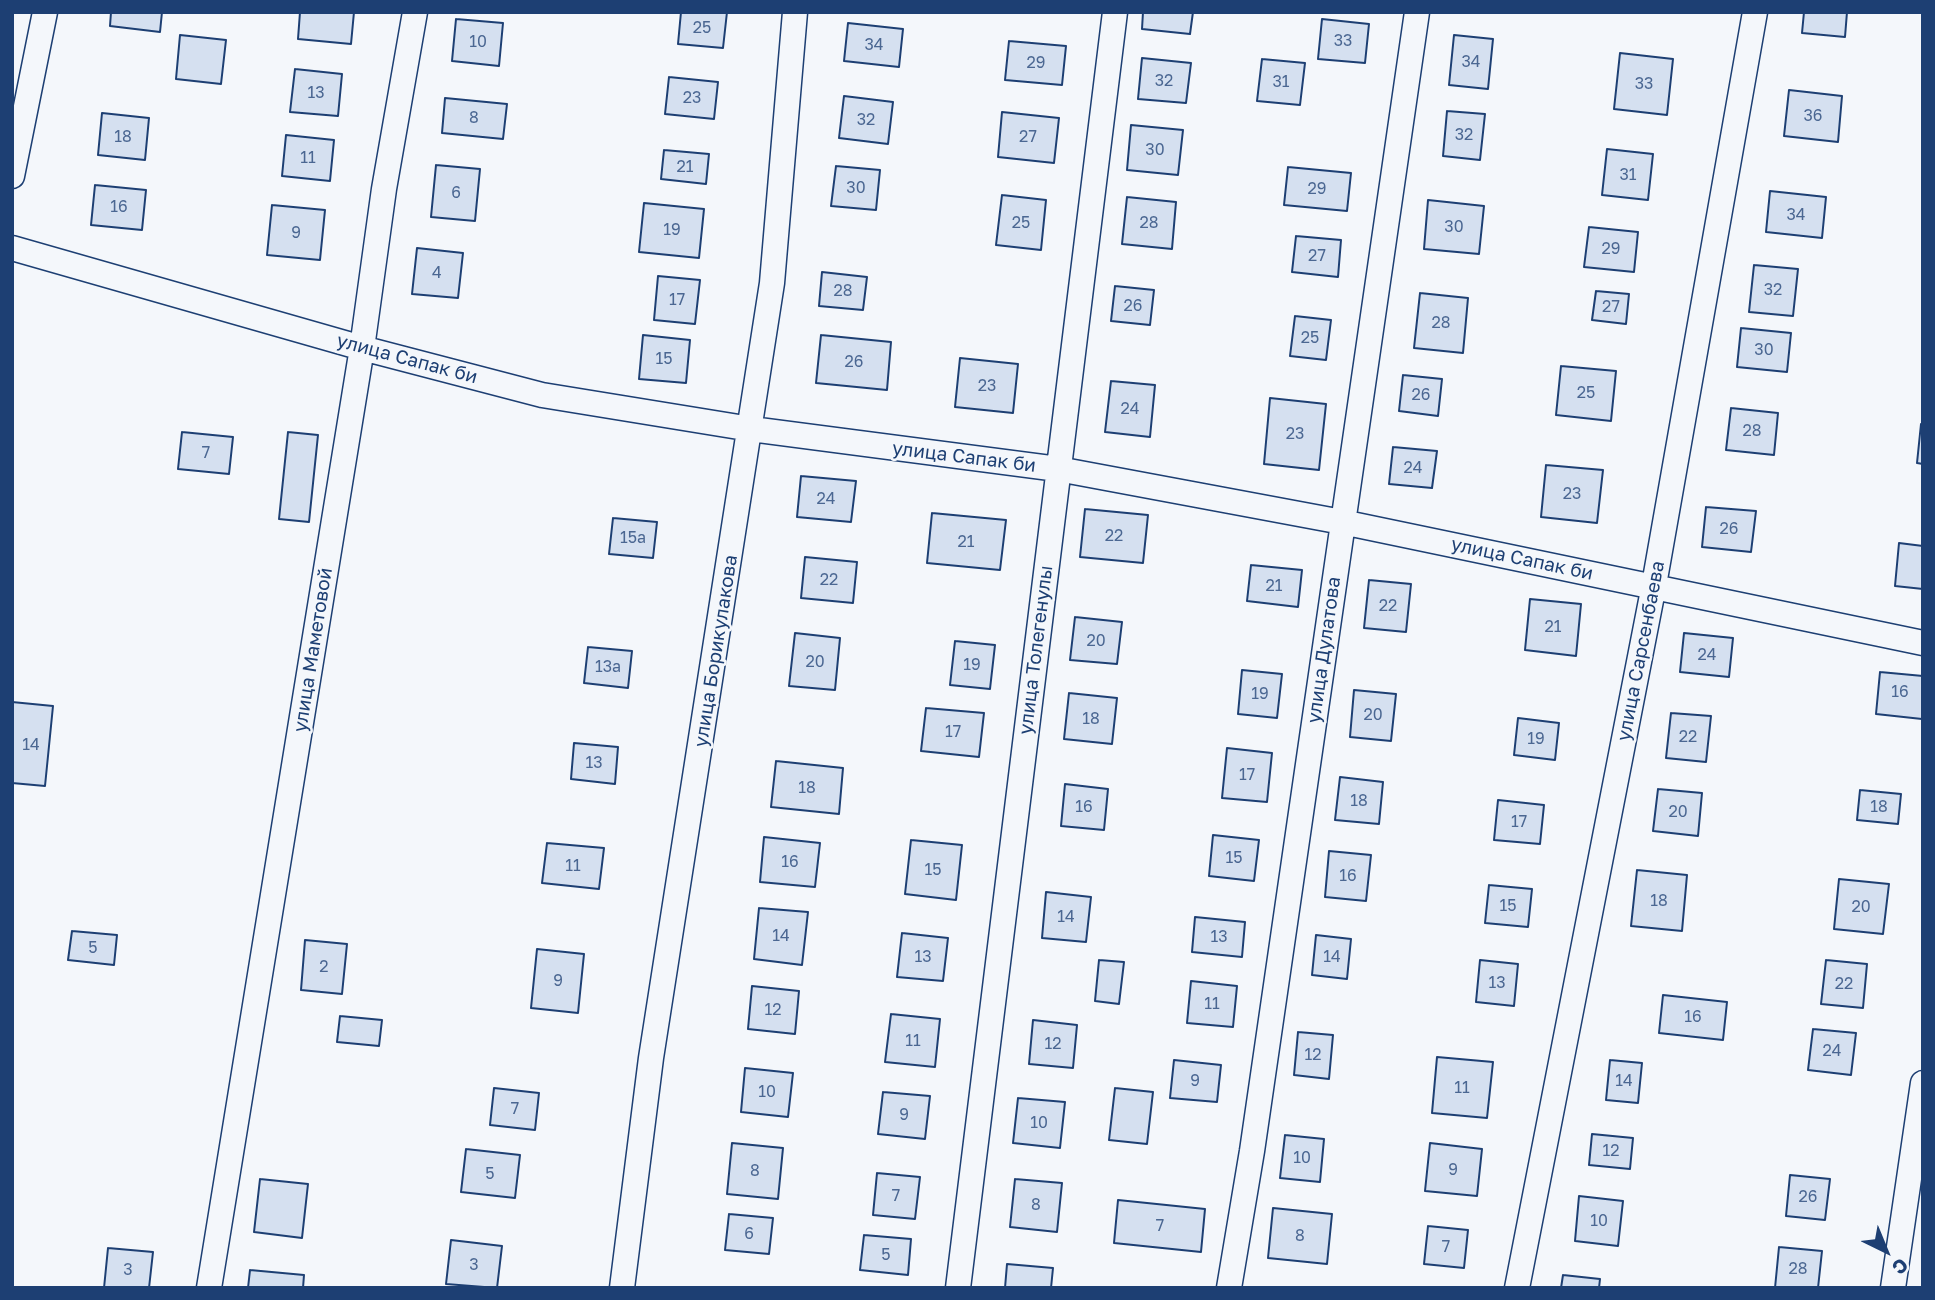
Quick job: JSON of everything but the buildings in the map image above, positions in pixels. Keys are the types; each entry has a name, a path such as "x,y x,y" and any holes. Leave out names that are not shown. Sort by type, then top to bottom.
{"street":[{"name":"улица Маметовой","path":"209,1288 362,348 384,189 415,12"},
{"name":"улица Борикулакова","path":"622,1288 651,1058 772,283 795,12"},
{"name":"улица Толегенулы","path":"958,1288 1115,12"},
{"name":"улица Дулатова","path":"1228,1288 1252,1151 1417,12"},
{"name":"улица Сарсенбаева","path":"1517,1288 1654,586 1755,12"},
{"path":"12,176 42,13"},
{"name":"улица Сапак би","path":"12,248 362,348 542,395 751,429 1058,469 1342,522 1923,643"},
{"path":"1893,1288 1923,1083"}]}
